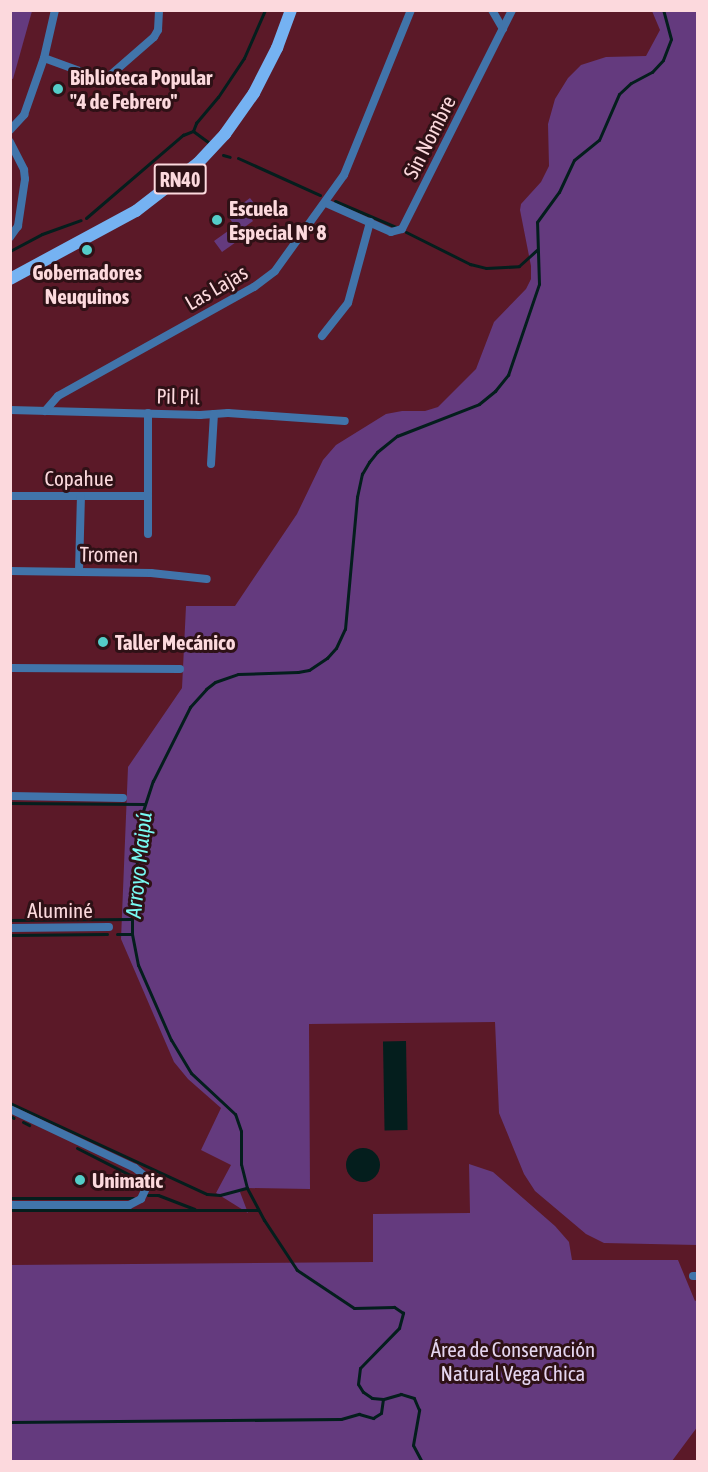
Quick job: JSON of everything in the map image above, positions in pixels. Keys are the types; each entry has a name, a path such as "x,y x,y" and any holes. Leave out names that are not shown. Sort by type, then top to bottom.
{"main road":[{"name":"RN40","path":"10,279 135,211 191,170 225,134 249,102 271,62 290,13"}],"street":[{"path":"10,130 22,120 44,58 55,10"},
{"path":"44,58 99,78 107,78 154,37 159,25 159,10"},
{"name":"Las Lajas","path":"45,411 58,396 265,280 283,261 347,169 411,10"},
{"path":"492,10 503,29"},
{"name":"Sin Nombre","path":"326,202 394,233 402,230 512,10"},
{"path":"10,142 25,179 18,226 10,237"},
{"path":"322,336 348,303 370,222"},
{"name":"Pil Pil","path":"10,410 214,414 345,421"},
{"path":"148,413 148,534"},
{"path":"211,464 214,414"},
{"name":"Copahue","path":"10,496 148,496"},
{"path":"79,572 81,496"},
{"name":"Tromen","path":"10,571 151,573 207,579"},
{"path":"10,668 180,669"},
{"path":"10,796 123,798"},
{"name":"Aluminé","path":"10,928 109,927"},
{"path":"10,1109 135,1168 146,1177 146,1191 138,1202 129,1205 10,1205"}],"green space":[{"path":"10,11 32,11 13,79 10,78"},
{"path":"652,11 697,11 697,1245 604,1243 586,1234 535,1191 524,1174 499,1113 495,1022 309,1024 310,1189 247,1188 240,1192 248,1213 216,1193 231,1165 201,1150 221,1108 188,1079 174,1062 121,939 128,767 182,688 186,606 235,606 297,514 323,460 336,445 386,414 425,411 438,407 476,369 494,322 526,289 531,279 531,266 520,210 521,204 541,182 549,166 548,124 555,99 568,78 581,65 606,57 646,56 660,30"},
{"path":"250,198 257,207 248,214 253,221 242,229 246,235 222,252 214,241 235,226 227,215"},
{"name":"Área de Conservación Natural Vega Chica","path":"469,1164 493,1172 555,1226 569,1242 572,1260 678,1260 695,1301 697,1300 698,1426 672,1461 11,1461 11,1265 373,1262 373,1214 470,1213"}],"water":[{"path":"383,1041 406,1041 408,1130 385,1130"},
{"path":"363,1148 375,1153 380,1165 375,1177 363,1182 351,1177 346,1165 351,1153"}],"waterway":[{"path":"193,131 196,123 218,97 244,58 265,10"},
{"name":"Arroyo Maipú","path":"422,1462 413,1445 419,1410 414,1398 401,1394 383,1399 372,1398 363,1392 358,1384 360,1368 399,1328 403,1313 394,1307 354,1308 297,1270 264,1220 247,1188 241,1164 241,1131 235,1114 191,1073 171,1040 138,965 132,934 132,908 142,814 153,781 190,707 206,689 215,682 238,674 309,670 327,658 336,648 345,629 357,497 362,474 377,452 397,436 479,404 495,391 508,375 539,284 537,222 559,192 574,160 599,140 619,94 631,83 652,72 663,60 671,39 663,10"},
{"path":"193,131 208,142"},
{"path":"86,218 183,135 193,131"},
{"path":"223,155 230,157"},
{"path":"238,158 320,195"},
{"path":"335,201 396,227"},
{"path":"10,251 42,234 81,220"},
{"path":"406,232 470,264 486,268 519,266 537,250"},
{"path":"10,803 144,804"},
{"path":"10,920 132,919"},
{"path":"10,935 107,934"},
{"path":"117,934 132,934"},
{"path":"10,1103 207,1194 220,1195 247,1188"},
{"path":"10,1116 14,1118"},
{"path":"23,1122 29,1125"},
{"path":"77,1148 132,1176"},
{"path":"148,1195 158,1195 194,1209"},
{"path":"10,1198 133,1198"},
{"path":"10,1210 258,1210"},
{"path":"10,1422 341,1419 359,1414 373,1418 381,1413 383,1399"}],"place":[{"name":"Biblioteca Popular \"4 de Febrero\"","path":"58,89"},
{"name":"Escuela Especial N° 8","path":"217,220"},
{"name":"Gobernadores Neuquinos","path":"87,250"},
{"name":"Taller Mecánico","path":"103,642"},
{"name":"Unimatic","path":"80,1180"}]}
